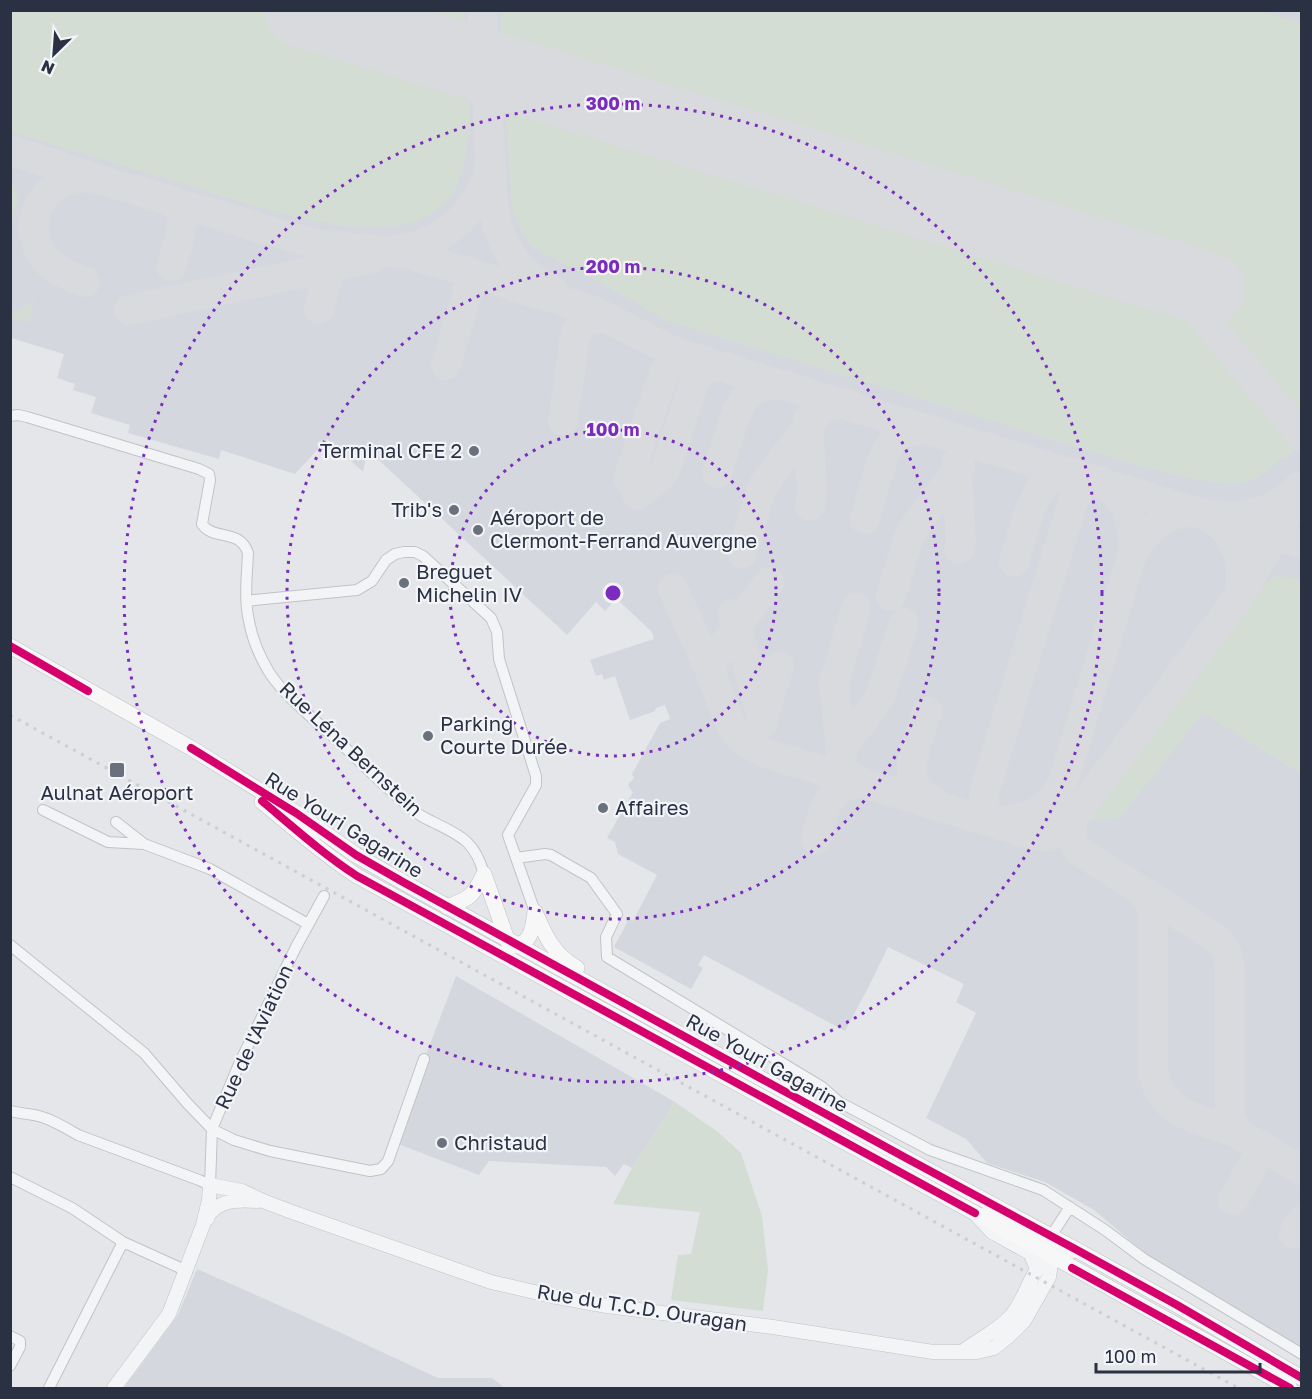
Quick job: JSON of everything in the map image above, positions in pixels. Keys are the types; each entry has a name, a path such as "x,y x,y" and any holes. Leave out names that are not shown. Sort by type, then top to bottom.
{"main road":[{"name":"Rue Youri Gagarine","path":"10,646 191,748 296,813 356,855 512,944 1077,1250 1302,1378"},
{"name":"Rue Youri Gagarine","path":"222,768 341,865 975,1213 1290,1389"},
{"path":"447,907 468,899 476,891 484,874"},
{"path":"484,874 519,961 524,967"},
{"path":"386,891 398,894 465,932 504,947 528,939 533,928 535,912"},
{"path":"535,912 548,942 566,962 724,1050 763,1079"}],"street":[{"name":"Rue Léna Bernstein","path":"10,416 27,417 209,474 210,480 202,524 208,530 236,538 246,547 248,553 246,595 249,620 260,654 270,673 288,694 397,797 419,815 467,841 474,848 484,874"},
{"path":"247,602 357,590 372,581 386,560 395,554 415,552 423,556 490,617 496,632 499,659 537,776 536,785 508,836 535,912"},
{"path":"43,810 108,842 144,844"},
{"path":"116,822 144,844 210,869 308,924"},
{"path":"516,858 541,854 551,855 591,878 617,914 606,937 607,957 822,1087 839,1102 930,1150 1043,1190 1105,1230 1144,1259 1302,1354"},
{"name":"Rue de l'Aviation","path":"210,1185 212,1129 240,1062 324,896"},
{"path":"10,945 144,1053 212,1129 234,1140 270,1151 370,1171 381,1169 388,1161 424,1059"},
{"path":"10,1111 28,1116 35,1115 63,1126 78,1135 210,1185 203,1225 169,1314 114,1389"},
{"path":"10,1177 72,1208 123,1242 187,1271"},
{"name":"Rue du T.C.D. Ouragan","path":"210,1185 242,1191 263,1201 491,1282 607,1306 773,1327 933,1352 977,1352 994,1348 1009,1336 1024,1321 1049,1277 1052,1257 1051,1236"},
{"name":"Rue du T.C.D. Ouragan","path":"203,1225 212,1210 227,1202 263,1201"},
{"path":"975,1213 1000,1218 1037,1239 1051,1236 1070,1207"},
{"path":"975,1213 992,1232 1029,1253 1037,1269"},
{"path":"49,1389 123,1242"},
{"path":"962,1352 1013,1314 1037,1269 1052,1257 1077,1250"},
{"path":"1049,1277 1072,1268"},
{"path":"10,1336 20,1341 20,1347 10,1366"}],"shaded area":[{"name":"Aéroport de Clermont-Ferrand Auvergne","path":"11,11 1301,11 1301,1349 1147,1255 1094,1210 1045,1182 987,1163 966,1139 926,1118 976,1013 956,1002 964,984 888,947 845,1031 704,955 698,965 703,968 691,989 614,947 629,919 633,921 657,875 618,854 615,842 607,838 633,792 628,784 634,778 632,774 660,723 670,719 665,705 630,720 615,676 604,680 602,674 596,676 590,660 654,639 652,632 619,601 615,600 605,611 596,602 567,635 368,450 363,472 327,439 295,474 221,450 219,459 128,433 130,425 91,413 96,397 73,390 75,384 57,378 64,354 11,338"},
{"path":"11,11 464,11 469,122 464,164 453,194 447,201 425,217 409,223 367,227 292,216 11,132"},
{"path":"500,11 1262,11 1301,23 1302,441 1286,459 1282,457 1272,467 1252,480 1240,483 1211,482 1139,466 667,321 533,248 523,234 514,214"},
{"path":"11,179 18,199 11,226"},
{"path":"35,300 28,323 11,317 11,314"},
{"path":"1274,576 1301,580 1301,774 1203,713 1120,818 1088,820 1262,586"},
{"path":"456,976 675,1102 632,1168 624,1164 615,1176 606,1167 489,1161 479,1175 393,1142"},
{"path":"675,1102 718,1132 741,1153 762,1216 768,1270 763,1311 671,1300 678,1255 691,1254 700,1212 613,1204 632,1168"},
{"path":"197,1269 438,1378 492,1378 505,1388 124,1388 178,1315"}],"taxiway":[{"path":"482,10 493,206 496,220 505,245 519,266 539,283 552,290"},
{"path":"10,150 311,243 409,254 591,310 672,351 693,358 1302,544"},
{"path":"393,250 410,248 426,242 441,235 454,225 476,200 489,168"},
{"path":"85,282 63,272 45,259 37,245 34,230 35,216 41,202 50,191 76,178 92,178"},
{"path":"164,198 176,206 182,218 180,235 171,266"},
{"path":"319,309 332,263 341,253"},
{"path":"129,310 373,258"},
{"path":"446,365 473,274"},
{"path":"1168,276 1302,436"},
{"path":"563,421 575,337 586,321 605,317"},
{"path":"628,479 665,370 679,359 696,358"},
{"path":"637,495 661,476 666,468 697,378 706,369 725,367"},
{"path":"717,473 733,421 747,396 762,387 785,385"},
{"path":"742,553 765,483 817,413 832,405 848,404"},
{"path":"808,419 812,494 810,506"},
{"path":"865,519 882,462 892,443 904,433 928,429"},
{"path":"956,463 961,541 959,549"},
{"path":"891,596 909,537 960,466"},
{"path":"1014,562 1029,512 1037,495 1047,482 1064,475 1075,474"},
{"path":"997,824 986,810 984,793 1073,501 1084,486 1101,482"},
{"path":"1102,484 1118,497 1128,514 1133,544 1132,555 1155,525 1172,516 1190,512 1231,516 1246,515 1271,508 1299,487"},
{"path":"1247,1139 1240,1134 1230,1114 1230,970 1224,948 1214,937 1079,851 1074,844 1071,829 1072,820 1238,598 1302,490"},
{"path":"1207,516 1225,530 1236,550 1241,573 1238,596"},
{"path":"996,821 1013,820 1036,813 1049,803 1059,790 1132,555"},
{"path":"715,685 711,669 716,655 769,582"},
{"path":"673,589 708,666 731,725 745,742 768,754 1037,836 1047,836 1056,832 1072,820"},
{"path":"856,608 834,683 842,763 849,775 862,782"},
{"path":"733,614 763,721"},
{"path":"841,756 845,744 880,697 904,623"},
{"path":"763,723 779,666"},
{"path":"927,712 914,752 913,775 917,786 925,796 938,805"},
{"path":"816,839 828,801 841,789 862,782"},
{"path":"1140,890 1150,902 1153,913 1153,1071 1158,1087 1165,1099 1184,1114 1236,1133 1302,1170"},
{"path":"1233,1200 1259,1154 1269,1151"},
{"path":"1294,1233 1302,1221"}],"runway":[{"path":"301,10 1208,289"}],"railway":[{"path":"10,715 1238,1388"}],"cycle path":[{"path":"10,646 88,691"},
{"path":"191,748 296,813 356,855 403,882 1177,1305 1302,1378"},
{"path":"262,801 357,876 975,1213"},
{"path":"1072,1268 1290,1388"}],"place":[{"name":"Terminal CFE 2","path":"474,451"},
{"name":"Trib's","path":"454,510"},
{"name":"Aéroport de Clermont-Ferrand Auvergne","path":"478,530"},
{"name":"Breguet Michelin IV","path":"404,583"},
{"name":"Parking Courte Durée","path":"428,736"},
{"name":"Aulnat Aéroport","path":"117,770"},
{"name":"Affaires","path":"603,808"},
{"name":"Christaud","path":"442,1143"}]}
